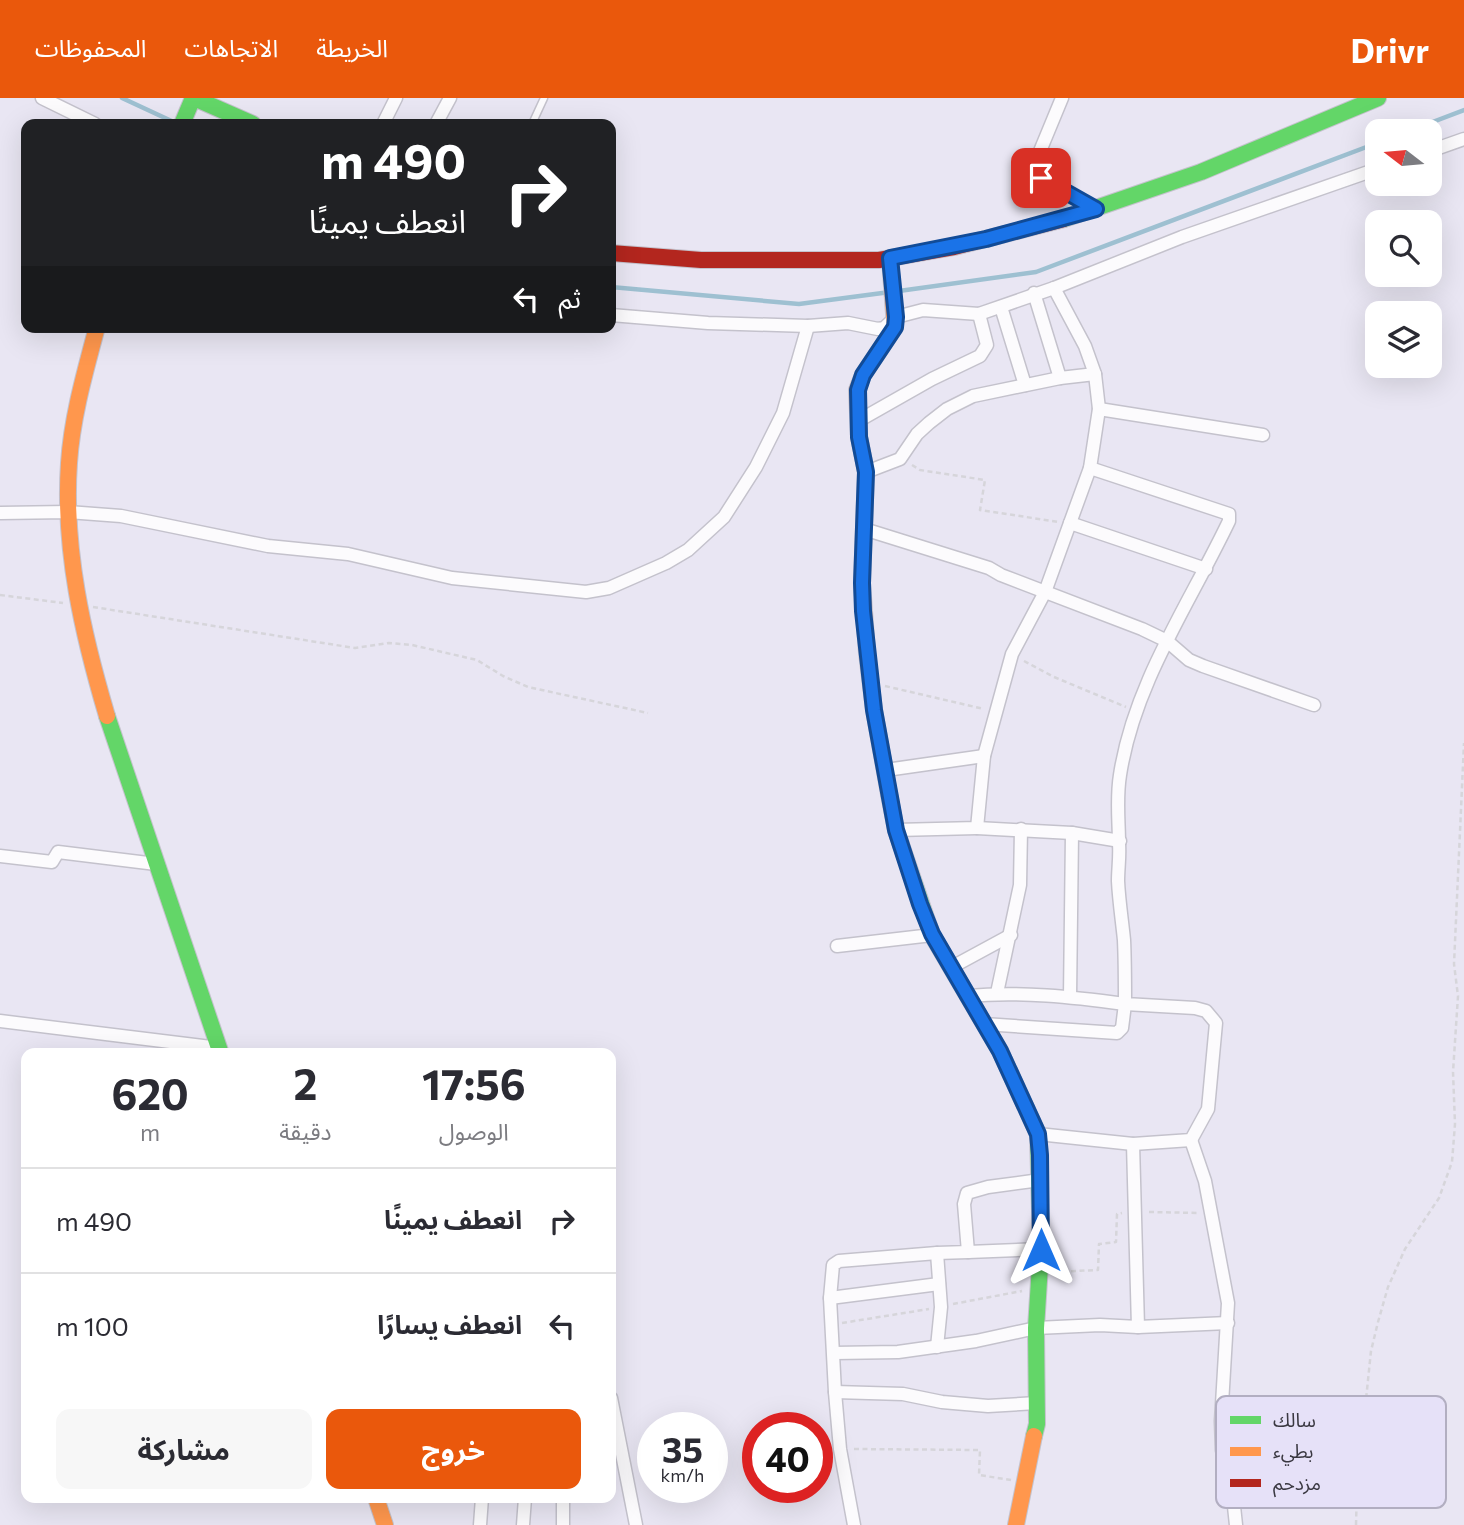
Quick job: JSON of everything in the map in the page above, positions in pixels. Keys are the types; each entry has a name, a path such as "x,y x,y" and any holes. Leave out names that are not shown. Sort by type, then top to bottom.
{"street":[{"path":"42,98 85,119"},
{"path":"386,119 396,98"},
{"path":"439,119 450,98"},
{"path":"1062,98 1038,156 1036,172 1041,178 1096,209"},
{"path":"616,253 699,261 891,264 1096,209 1285,140 1378,98"},
{"path":"189,108 233,119"},
{"path":"1442,147 1464,139"},
{"path":"896,311 979,314 1054,288 1182,236 1365,173"},
{"path":"891,264 896,311 891,336 859,383 858,421 866,472 862,583 871,682 896,830 932,934 1000,1051 1038,1134 1041,1250 1036,1328 1036,1433 1016,1525"},
{"path":"977,828 984,756 1012,654 1045,592 1090,468 1099,409 1095,374 1085,346 1054,288"},
{"path":"1034,293 1060,378"},
{"path":"1001,307 1025,385"},
{"path":"616,316 652,320 808,326 848,323 878,329 884,328 896,311"},
{"path":"858,421 932,379 980,356 987,345 979,314"},
{"path":"0,513 68,512 121,516 268,546 348,554 452,578 586,593 609,588 666,563 688,550 724,517 756,467 783,413 808,326"},
{"path":"95,333 80,388 72,440 68,481 71,557 87,645 110,723 219,1048"},
{"path":"866,472 900,458 917,434 947,409 973,397 1060,378 1095,374"},
{"path":"1099,409 1263,435"},
{"path":"984,1024 1117,1033 1122,1028 1125,1004 1124,942 1118,881 1120,841 1117,833 1120,774 1136,712 1167,641 1229,521 1228,513 1090,468"},
{"path":"1070,523 1206,569"},
{"path":"864,529 989,568 1097,610 1167,641 1189,660 1314,705"},
{"path":"886,770 984,756"},
{"path":"896,830 1021,829 1072,833 1120,841"},
{"path":"998,993 1020,885 1021,829"},
{"path":"1070,997 1072,833"},
{"path":"0,856 52,862 58,852 156,864"},
{"path":"837,946 932,934"},
{"path":"952,967 1011,935"},
{"path":"968,996 998,993 1070,997 1125,1004 1195,1008 1206,1011 1213,1017 1216,1023 1208,1108 1191,1140 1205,1181 1228,1303 1223,1396"},
{"path":"0,1021 198,1048"},
{"path":"1038,1134 1133,1144 1191,1140"},
{"path":"1133,1144 1138,1327"},
{"path":"968,1252 964,1204 967,1193 988,1187 1041,1180"},
{"path":"854,1525 840,1449 830,1298 831,1269 836,1262 937,1253 1041,1250"},
{"path":"937,1253 941,1307 937,1347"},
{"path":"830,1298 939,1284"},
{"path":"834,1353 898,1352 976,1341 1036,1328 1228,1323"},
{"path":"835,1392 903,1394 943,1402 988,1406 1037,1404"},
{"path":"616,1427 636,1525"},
{"path":"378,1503 385,1525"},
{"path":"480,1525 482,1503"},
{"path":"523,1525 525,1503"},
{"path":"563,1503 563,1525"}],"lane":[{"path":"534,119 544,98"}],"path":[{"path":"900,458 920,470 985,480 980,510 1070,523"},
{"path":"0,595 355,648 389,643 412,645 477,660 528,687 648,713"},
{"path":"1012,654 1054,677 1136,712"},
{"path":"871,682 998,712"},
{"path":"1366,1396 1371,1351 1388,1287 1405,1249 1439,1198 1452,1162 1455,1125 1453,1072 1458,996 1454,964 1464,743"},
{"path":"840,1449 980,1450 979,1475 1024,1482"}],"waterway":[{"path":"122,98 167,119"},
{"path":"1440,119 1464,110"},
{"path":"899,291 1036,272 1365,148"},
{"path":"616,287 799,304 890,292"}],"traffic: fast":[{"path":"184,119 193,98"},
{"path":"194,98 242,119"},
{"path":"1064,219 1201,172 1378,98"},
{"path":"107,716 219,1048"},
{"path":"889,794 896,830 932,935 1000,1051 1038,1134 1041,1249 1036,1328 1037,1424 1034,1436"}],"traffic: slow":[{"path":"889,794 867,653 862,583 866,472 859,437 857,390 863,375 895,327 890,258"},
{"path":"96,333 73,429 68,495 77,591 107,716"},
{"path":"1016,1525 1034,1436"},
{"path":"378,1503 385,1525"}],"traffic: jam":[{"path":"616,253 701,260 879,260 954,247 1064,219"}],"route":[{"path":"1041,178 1096,209 986,239 890,258 895,327 859,383 857,407 859,437 866,472 863,611 874,710 896,830 932,934 1000,1051 1038,1134 1041,1250"}]}
